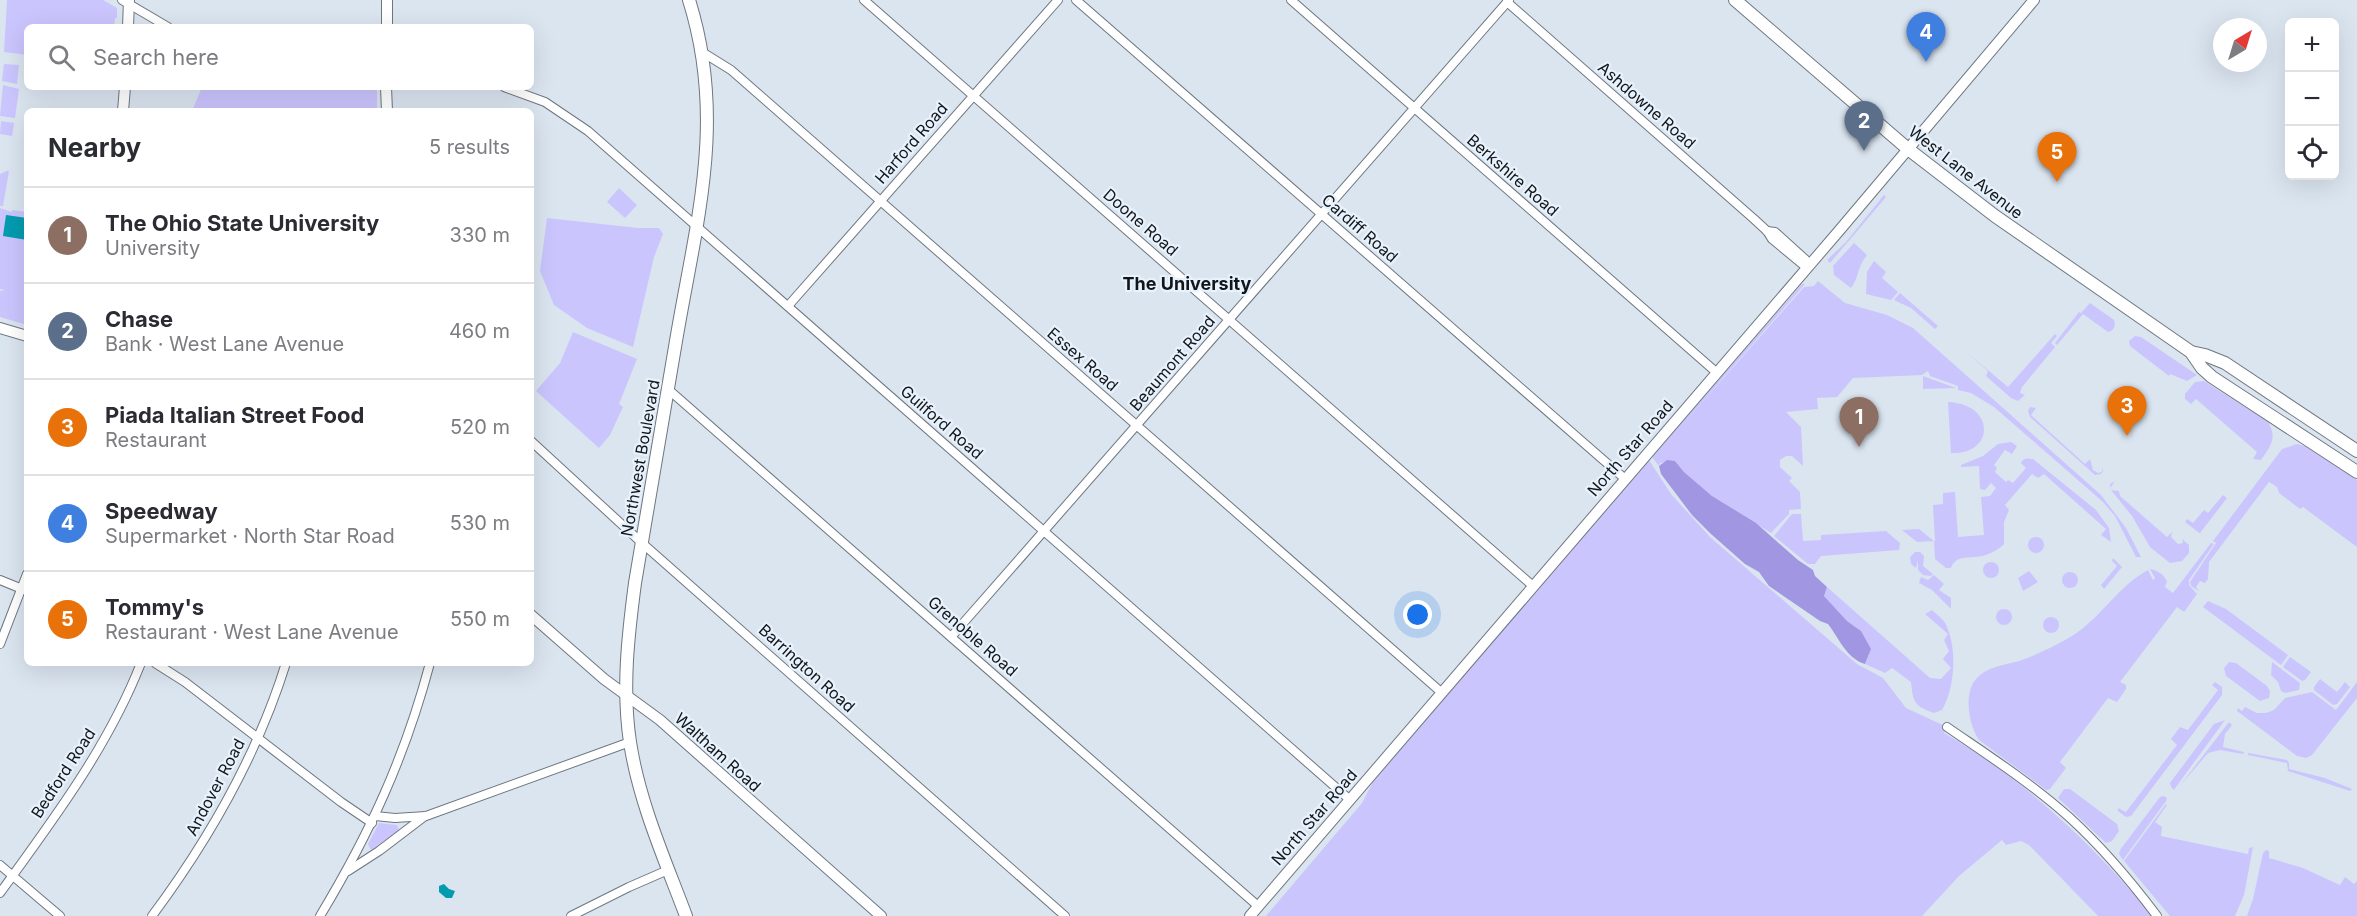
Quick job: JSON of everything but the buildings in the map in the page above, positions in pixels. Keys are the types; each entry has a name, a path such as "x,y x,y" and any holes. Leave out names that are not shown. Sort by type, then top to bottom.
{"main road":[{"name":"Northwest Boulevard","path":"686,916 640,785 630,742 626,696 629,627 705,178 708,131 702,52 689,0"},
{"name":"West Lane Avenue","path":"1735,0 1908,149 1995,216 2191,352 2202,368 2212,376 2357,472"},
{"name":"West Lane Avenue","path":"2191,352 2225,363 2357,451"}],"street":[{"path":"387,0 387,24"},
{"name":"Doone Road","path":"864,0 1533,586"},
{"name":"Harford Road","path":"788,306 1058,0"},
{"name":"Cardiff Road","path":"1076,0 1624,478"},
{"name":"Berkshire Road","path":"1291,0 1716,372"},
{"name":"North Star Road","path":"1250,916 2034,0"},
{"path":"127,1 128,24"},
{"path":"127,1 163,24"},
{"name":"Beaumont Road","path":"951,637 1508,1"},
{"name":"Ashdowne Road","path":"1508,1 1767,231 1775,232 1808,266"},
{"name":"Essex Road","path":"702,52 731,70 1441,692"},
{"path":"123,108 125,90"},
{"path":"387,90 387,108"},
{"name":"Guilford Road","path":"512,90 546,102 566,115 788,306 1349,799"},
{"path":"0,328 24,335"},
{"name":"Grenoble Road","path":"669,390 1258,906"},
{"name":"Barrington Road","path":"534,444 642,543 1065,916"},
{"path":"0,580 24,590 0,644"},
{"name":"Waltham Road","path":"534,618 626,696 660,720 881,916"},
{"name":"Bedford Road","path":"0,893 94,757 119,712 140,666"},
{"path":"160,666 258,736 341,802 374,819 426,816 630,742"},
{"name":"Andover Road","path":"153,916 223,811 258,736 285,666"},
{"path":"321,916 374,819 407,738 429,666"},
{"path":"1947,727 2020,778 2069,817 2127,877 2157,916"},
{"path":"347,871 379,851 426,816"},
{"path":"0,865 60,916"},
{"path":"571,916 668,870"}],"shaded area":[{"path":"7,0 103,0 117,8 114,24 24,24 24,55 4,52"},
{"path":"4,64 19,65 17,84 2,81"},
{"path":"3,85 19,89 15,118 0,116"},
{"path":"201,90 377,90 377,108 193,108"},
{"path":"1,121 14,123 12,136 0,134"},
{"path":"9,171 3,206 0,206 0,174"},
{"path":"619,188 637,205 625,218 607,202"},
{"path":"1884,195 1886,197 1830,263 1827,260 1846,242"},
{"path":"0,208 12,212 12,210 24,212 24,324 0,317 0,291 5,290 0,289"},
{"path":"547,218 638,228 659,228 663,234 654,257 633,347 587,328 554,305 540,271"},
{"path":"1854,243 1867,255 1851,288 1834,275 1833,266"},
{"path":"1874,261 1886,272 1882,278 1898,292 1891,300 1866,294 1867,272"},
{"path":"1818,281 1845,303 1887,315 1913,328 2101,495 2126,528 2141,557 2136,557 2115,516 2103,502 1994,407 1971,393 1958,390 1958,386 1930,376 1928,371 1922,375 1853,378 1837,397 1817,398 1818,409 1786,412 1801,427 1803,466 1792,456 1786,456 1780,460 1780,467 1792,478 1789,481 1800,492 1801,509 1789,510 1789,514 1771,533 1712,496 1684,472 1675,461 1660,463 1659,466 1652,457 1802,284 1805,284 1684,423 1804,287 1814,286"},
{"path":"1900,293 1938,326 1935,329 1911,308 1894,300"},
{"path":"2090,303 2114,320 2113,329 2108,332 2083,314 2057,345 2055,343 2079,312 2081,313"},
{"path":"573,332 637,359 619,404 623,407 610,435 599,448 536,391 560,363"},
{"path":"2055,334 2057,336 2051,343 2055,347 2022,387 2020,393 2025,395 2018,401 2011,398 1986,376 1988,371 1964,350 2008,387"},
{"path":"2135,336 2141,337 2197,375 2187,381 2170,374 2169,376 2130,346 2129,341"},
{"path":"1923,376 1956,388 1923,389"},
{"path":"2204,381 2268,422 2273,438 2261,460 2253,459 2257,452 2196,399 2191,404 2185,399 2185,394 2195,382"},
{"path":"1948,402 1964,405 1975,411 1982,420 1984,429 1982,438 1976,446 1965,451 1951,453"},
{"path":"2030,407 2036,408 2031,415 2085,464 2090,459 2093,470 2098,473 2102,472 2102,468 2103,471 2101,474 2095,475 2030,417 2028,411"},
{"path":"2011,442 2017,446 2012,454 2005,450 1994,465 1997,468 1995,472 2006,482 2008,480 2013,483 2026,468 2021,463 2022,461 2033,459 2096,510 2109,528 2111,542 2101,535 2106,529 2044,474 2038,478 2032,474 2005,505 2009,510 2004,522 2004,544 1997,550 1982,556 1960,559 1951,568 1946,568 1935,559 1933,505 1943,504 1943,493 1955,492 1958,537 1984,535 1981,497 1990,496 1996,488 1991,483 1985,490 1980,489 1979,466 1961,467 1961,465 1983,456 1998,444"},
{"path":"2297,444 2308,447 2357,480 2357,547 2303,507 2300,509 2269,482 2209,562 2208,579 2205,583 2200,581 2196,587 2199,591 2191,586 2190,582 2216,543 2213,541 2282,449"},
{"path":"1649,460 1671,494 1710,537 1857,664 1883,678 1906,708 1947,727 1944,733 2003,771 2057,816 2107,864 2153,916 2098,916 2029,845 2021,841 2006,845 2002,840 1959,876 1922,916 1266,916 1362,803 1373,782"},
{"path":"1667,460 1675,461 1684,472 1712,496 1756,523 1798,560 1813,570 1815,576 1827,587 1824,596 1847,621 1861,631 1871,649 1865,664 1858,661 1843,647 1828,624 1820,621 1769,586 1759,572 1745,564 1692,515 1661,474 1659,466"},
{"path":"2111,490 2119,491 2120,496 2167,537 2172,532 2171,537 2178,544 2183,543 2182,539 2189,545 2189,553 2182,561 2170,563 2150,547 2132,516"},
{"path":"2223,495 2227,498 2200,533 2202,535 2185,522 2187,519 2193,523 2204,510 2208,513"},
{"path":"1792,514 1801,514 1803,541 1821,540 1821,535 1886,531 1900,543 1899,550 1821,556 1815,564 1808,564 1774,536"},
{"path":"1919,529 1934,541 1917,542 1902,530"},
{"path":"2033,537 2039,537 2044,545 2042,551 2033,553 2028,548 2028,542"},
{"path":"2211,543 2214,544 2189,580 2189,585 2197,594 2184,612 2177,607 2120,682 2126,685 2126,689 2117,702 2108,698 2060,762 2066,768 2050,789 2046,790 1979,740 1972,726 1969,709 1970,693 1976,679 1986,671 2035,655 2072,636 2137,577 2148,570 2153,580 2155,578 2150,569 2163,575 2167,582 2165,587 2173,593"},
{"path":"1915,552 1920,552 1924,556 1923,566 1933,574 1931,576 1923,575 1918,570 1918,560 1916,568 1911,564 1910,557"},
{"path":"2113,558 2122,567 2104,589 2101,585 2117,566 2112,561"},
{"path":"1988,562 1994,562 1999,570 1997,576 1988,578 1983,573 1983,567"},
{"path":"2029,571 2038,582 2023,591 2018,578"},
{"path":"2067,572 2073,572 2078,580 2076,586 2067,588 2062,583 2062,577"},
{"path":"1934,575 1944,584 1939,590 1951,598 1951,609 1932,590 1919,583 1921,577 1928,580"},
{"path":"1827,587 1930,678 1941,679 1951,668 1943,659 1949,651 1944,640 1948,634 1925,614 1932,610 1943,620 1950,636 1953,669 1950,691 1942,710 1934,713 1918,705 1914,699 1911,682 1892,668 1885,673 1865,664 1869,655 1861,631 1847,621 1824,596"},
{"path":"2208,601 2226,609 2288,655 2281,665 2203,607"},
{"path":"2001,609 2007,609 2012,617 2010,623 2001,625 1996,620 1996,614"},
{"path":"2048,617 2054,617 2059,625 2057,631 2048,633 2043,628 2043,622"},
{"path":"2290,657 2311,672 2305,680 2302,681 2283,667"},
{"path":"2229,662 2236,663 2267,686 2270,691 2269,698 2260,701 2226,676 2224,668"},
{"path":"2272,662 2300,683 2299,690 2285,693 2281,691 2278,682 2271,675"},
{"path":"2320,679 2337,692 2345,682 2350,687 2337,704 2333,705 2314,690"},
{"path":"2215,682 2222,687 2222,695 2131,816 2126,817 2118,811 2118,808 2126,812 2177,745 2171,739 2180,727 2188,730 2218,690 2212,685"},
{"path":"2357,682 2357,698 2312,755 2306,758 2297,756 2237,711 2238,708 2242,711 2245,707 2257,713 2266,713 2274,710 2285,698 2312,692 2336,710"},
{"path":"2225,720 2174,790 2170,783 2214,724"},
{"path":"2229,722 2232,725 2225,734 2223,747 2244,752 2243,754 2220,750 2208,753 2179,787"},
{"path":"2248,753 2287,760 2289,769 2325,778 2352,789 2350,791 2288,771 2287,763 2248,755"},
{"path":"2064,789 2070,789 2117,824 2119,831 2112,841 2106,843 2058,798"},
{"path":"2160,797 2167,798 2166,801 2123,860 2119,854 2120,850"},
{"path":"2166,804 2155,822 2162,827 2161,836 2248,854 2249,848 2253,847 2244,895 2235,916 2170,916 2124,861"},
{"path":"379,823 397,825 399,830 371,850 368,844"},
{"path":"2266,850 2269,851 2269,858 2303,868 2340,885 2345,877 2354,884 2357,881 2357,916 2247,916 2263,853"}],"water":[{"path":"6,215 24,218 24,240 3,236"},
{"path":"444,884 455,891 452,898 446,898 439,892 439,886"}],"place":[{"name":"Speedway","path":"1926,62"},
{"name":"Chase","path":"1864,151"},
{"name":"Tommy's","path":"2057,182"},
{"name":"Piada Italian Street Food","path":"2127,436"},
{"name":"The Ohio State University","path":"1859,447"}],"district":[{"name":"The University","path":"1187,284"}]}
